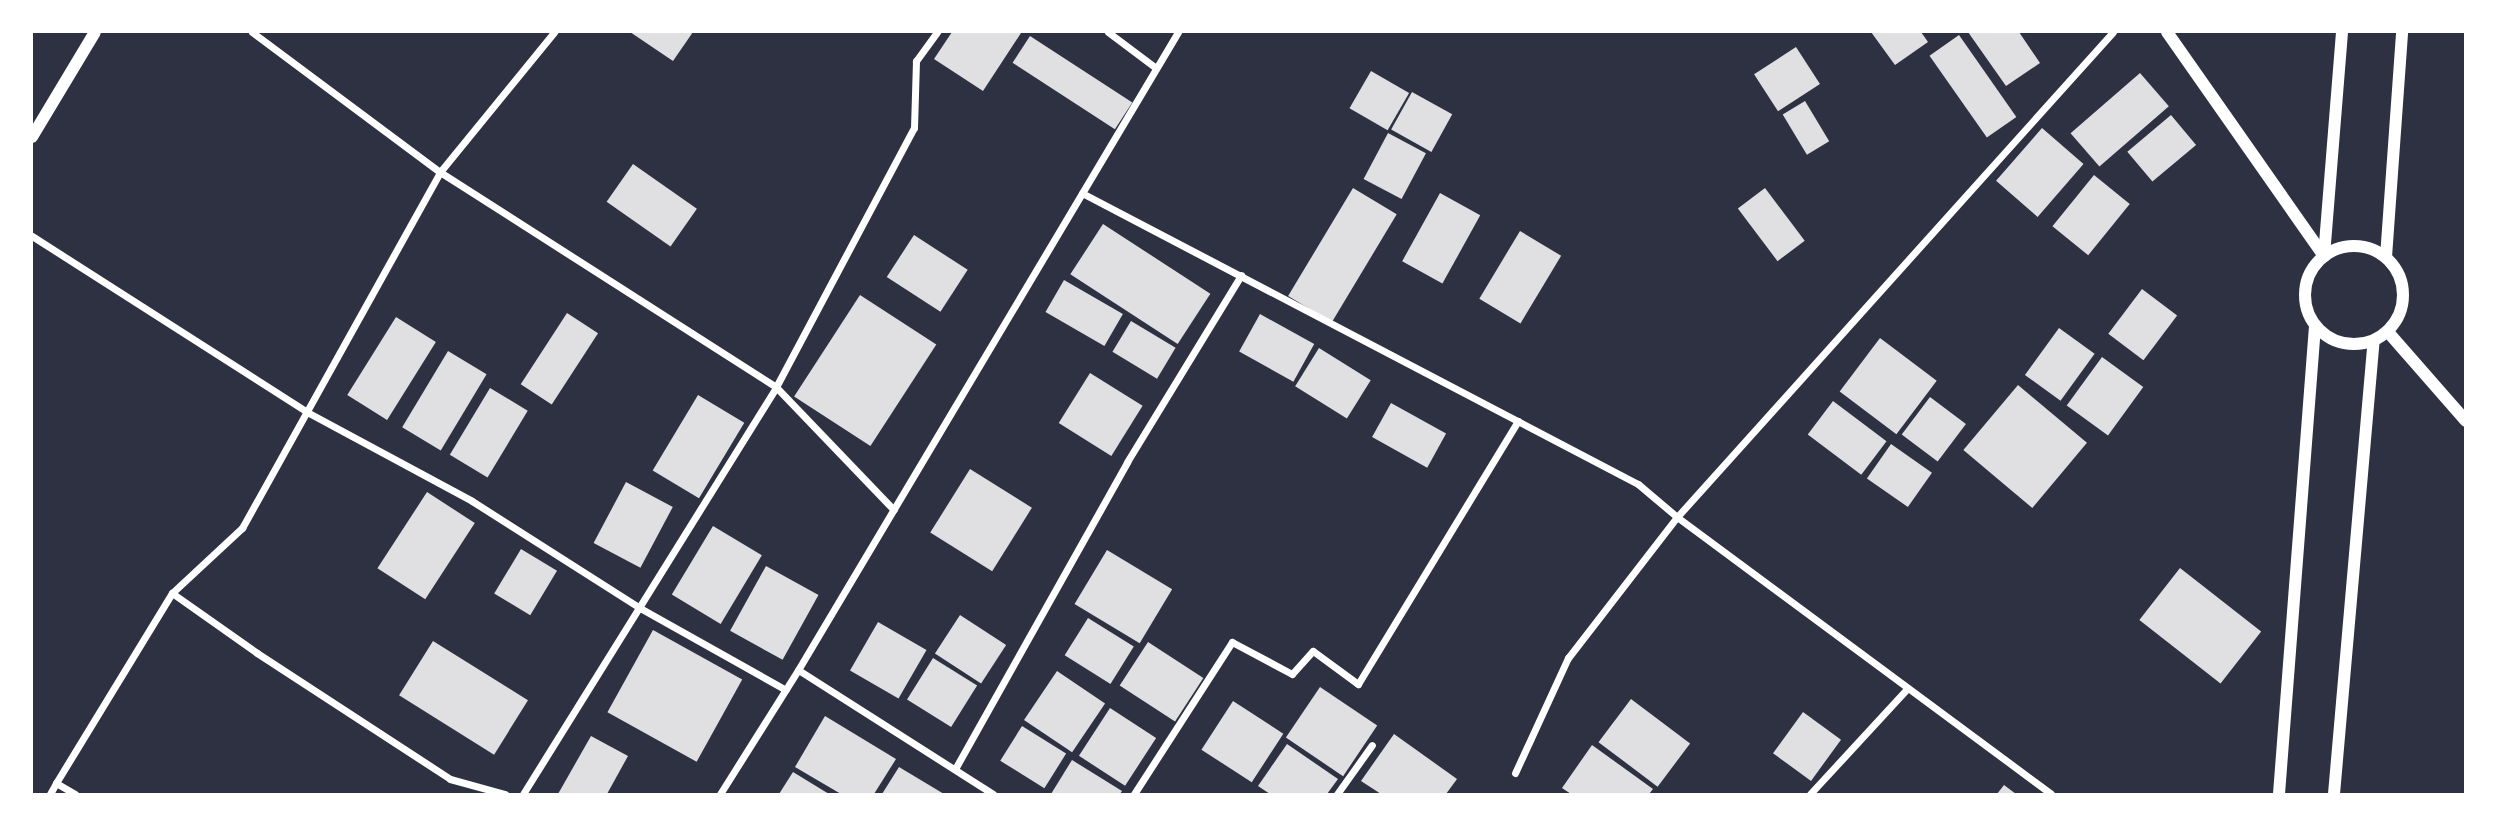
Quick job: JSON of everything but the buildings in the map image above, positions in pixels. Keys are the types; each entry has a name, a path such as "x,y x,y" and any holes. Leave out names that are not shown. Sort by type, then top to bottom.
{"street":[{"path":"32,136 95,32"},
{"path":"252,32 440,172 776,387 894,510"},
{"path":"50,794 172,593 242,528 440,172 554,32"},
{"path":"523,794 776,387 914,128 916,61 937,32"},
{"path":"1108,32 1156,68"},
{"path":"719,794 786,690 1178,32"},
{"path":"1515,773 1568,658 1677,517 2113,32"},
{"path":"2167,32 2324,256"},
{"path":"2324,256 2342,32"},
{"path":"2386,257 2403,32"},
{"path":"1082,193 1638,484 1677,517 2051,794"},
{"path":"32,236 307,412 472,502 640,608 786,690"},
{"path":"2279,794 2315,327 2304,298 2313,267 2324,256 2354,246 2371,249 2386,257 2397,270 2403,302 2398,318 2388,332 2374,341 2342,344 2327,338 2315,327"},
{"path":"955,769 1127,463 1241,275"},
{"path":"2388,332 2466,421"},
{"path":"2334,794 2374,341"},
{"path":"1134,794 1232,642 1292,674 1313,651 1358,684 1518,421"},
{"path":"172,593 257,653 450,779 505,794"},
{"path":"798,670 955,769 984,792 993,794"},
{"path":"1810,794 1908,689"},
{"path":"1337,794 1372,746"},
{"path":"56,783 75,794"}]}
